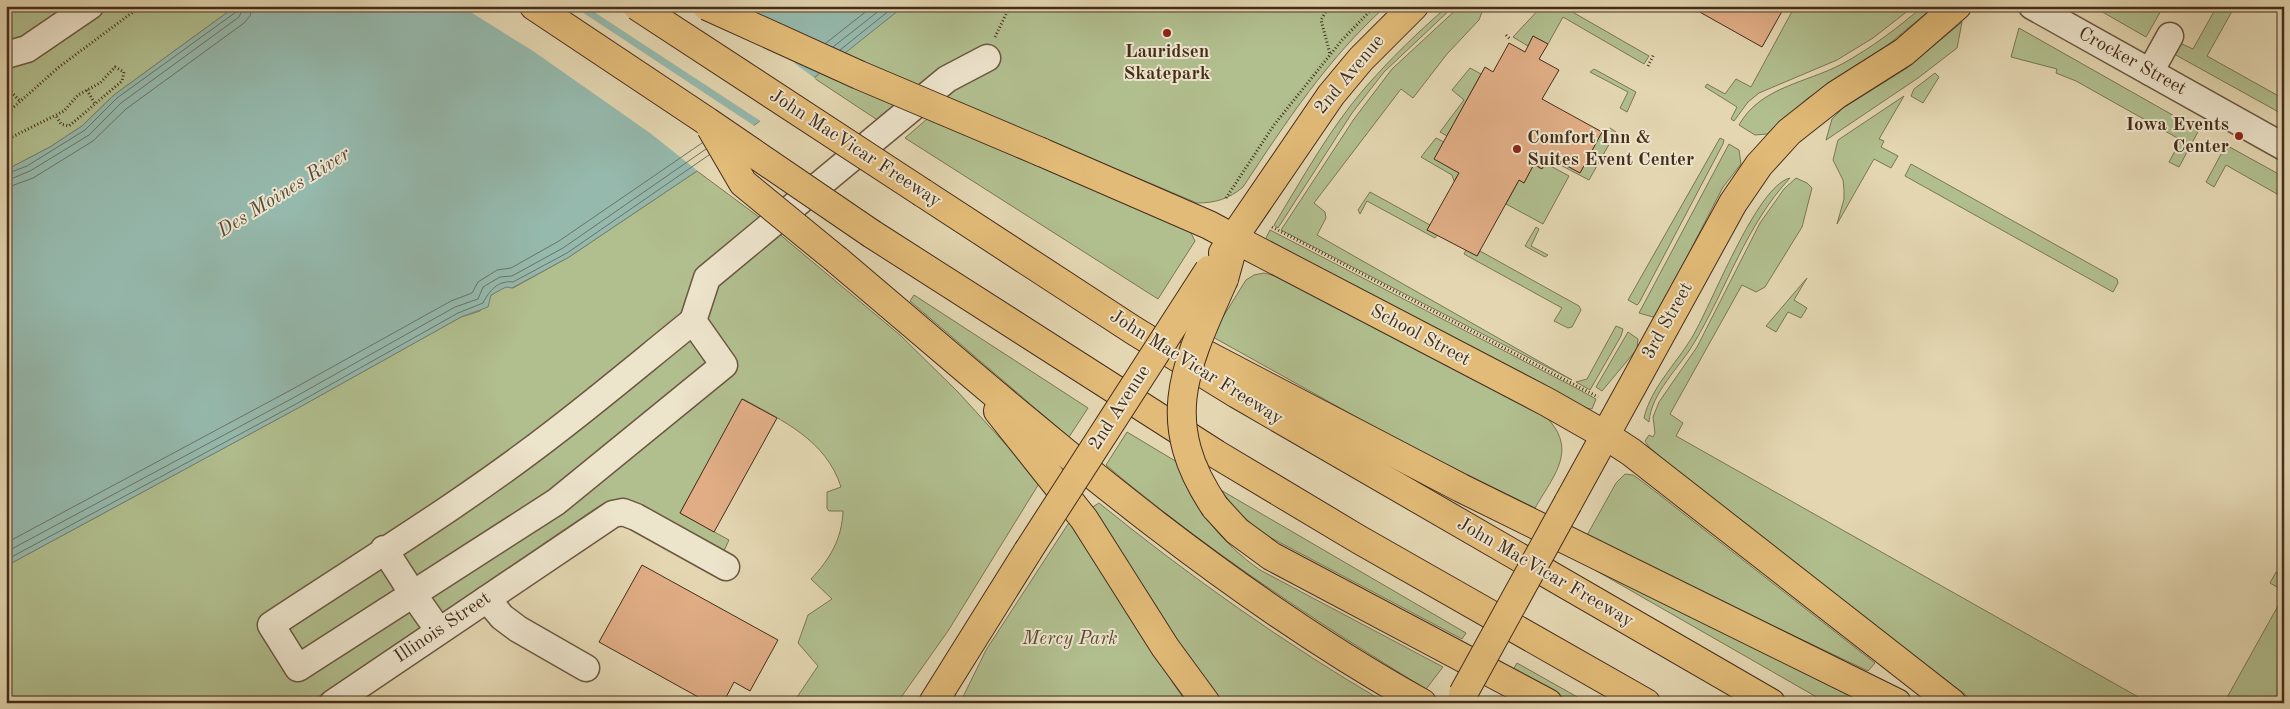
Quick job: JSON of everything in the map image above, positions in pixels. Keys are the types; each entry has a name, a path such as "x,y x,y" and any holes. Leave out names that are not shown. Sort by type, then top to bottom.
{"main road":[{"path":"534,6 872,234 1216,454 1358,539 1646,703"},
{"name":"John MacVicar Freeway","path":"637,6 1148,340 1327,448 1771,703"},
{"name":"School Street","path":"707,6 841,67 1209,225 1538,397 1631,452 1952,703"},
{"name":"2nd Avenue","path":"933,703 1028,551 1216,274 1235,239 1331,95 1361,59 1414,6"},
{"name":"3rd Street","path":"1456,700 1568,503 1733,203 1766,156 1789,132 1816,109 1904,52 1957,6"},
{"path":"708,122 743,183 1170,537 1305,632 1422,703"},
{"path":"1020,256 1461,488 1898,703"},
{"path":"1216,274 1186,372 1181,408 1188,453 1204,491 1215,507 1238,531 1271,556 1548,703"},
{"path":"963,367 1084,519 1165,647 1206,703"}],"street":[{"path":"6,55 15,54 27,49 90,6"},
{"name":"Crocker Street","path":"2032,6 2284,147"},
{"path":"2150,72 2170,36"},
{"path":"694,321 724,365 551,505 298,668 271,625 554,433 694,321 707,278 947,79 987,58"},
{"path":"551,505 561,548"},
{"name":"Illinois Street","path":"333,703 608,517 623,512 636,517 726,567"},
{"path":"384,549 439,631"},
{"path":"487,599 502,617 518,629 586,668"}],"path":[{"path":"6,114 59,67 141,6"},
{"path":"1002,19 1010,6"},
{"path":"1329,6 1322,20 1330,54"},
{"path":"1226,198 1274,125 1330,54 1375,6"},
{"path":"1506,35 1510,40"},
{"path":"1648,66 1654,54"},
{"path":"6,140 56,116 68,107 78,95 100,83 115,67 124,72 122,80 69,126 61,124 56,116"},
{"path":"6,87 20,101"},
{"path":"87,90 95,104"},
{"path":"1272,227 1598,397"}],"green space":[{"path":"6,6 236,6 114,95 82,126 50,147 6,170"},
{"path":"904,6 1386,6 1345,47 1327,69 1292,115 1243,187 1222,200 1197,203 843,54"},
{"path":"1448,6 1454,6 1384,72 1352,113 1278,228 1274,225 1316,155 1351,105 1394,56"},
{"path":"1460,6 1481,6 1482,12 1479,20 1447,54 1413,98 1401,89 1314,203 1325,212 1326,218 1317,235 1572,380 1281,230 1354,119 1392,69"},
{"path":"1542,6 1562,6 1649,56 1644,64 1563,17 1548,44 1533,36 1528,46 1513,37"},
{"path":"1795,6 1914,6 1873,38 1837,60 1759,93 1748,102 1734,121 1731,119 1737,107 1705,87 1707,84 1725,94 1736,79 1751,87"},
{"path":"1923,6 1935,6 1889,44 1808,98 1767,134 1755,135 1739,125 1748,112 1771,94 1828,71 1853,58 1884,37"},
{"path":"2092,6 2156,6 2162,9 2146,37"},
{"path":"2217,6 2235,6 2207,56 2284,99 2284,115 2174,54 2180,43 2193,49"},
{"path":"1962,22 1957,48 1918,78 1826,140 1832,119 1843,108 1907,68"},
{"path":"2019,28 2199,130 2179,167 2169,162 2181,140 2076,81 2056,73 2057,69 2011,57"},
{"path":"1470,68 1481,74 1447,136 1440,132 1464,100 1452,90"},
{"path":"1594,69 1636,92 1627,112 1620,108 1628,92 1590,72"},
{"path":"820,73 896,106 879,121 814,78"},
{"path":"1935,73 1939,77 1923,103 1911,96 1914,89"},
{"path":"1904,96 1879,139 1884,141 1881,147 1898,156 1891,168 1874,159 1837,224 1844,199 1843,180 1833,160 1838,140"},
{"path":"927,119 1182,225 1191,233 1195,241 1158,299 905,138"},
{"path":"1610,128 1616,132 1589,180 1547,158 1549,156 1580,173 1602,132"},
{"path":"1436,138 1444,142 1459,173 1454,181 1452,175 1421,157"},
{"path":"1720,138 1724,140 1723,144 1637,305 1628,300"},
{"path":"1729,144 1739,150 1741,164 1723,187 1658,313 1653,317 1639,313"},
{"path":"2226,145 2284,177 2284,198 2226,165 2214,187 2206,182"},
{"path":"1545,163 1569,176 1543,224 1506,204 1519,180 1524,183 1534,164 1541,169"},
{"path":"1911,164 2117,279 2118,283 2113,292 1905,176"},
{"path":"697,171 759,217 900,335 958,392 1040,482 948,631 897,703 793,703 818,666 798,643 808,615 832,599 811,579 824,564 834,548 840,531 843,511 829,511 827,508 827,492 841,487 834,471 814,444 788,424 743,399 680,513 729,540 723,553 620,500 604,503 309,703 6,703 6,566 298,408 461,317 480,311 491,295 507,286 513,288 569,257"},
{"path":"1790,178 1775,196 1749,236 1694,343 1660,391 1651,411 1649,422 1644,418 1652,397 1685,349 1700,323 1749,224 1763,202 1777,186"},
{"path":"1796,178 1807,183 1812,188 1802,227 1765,287 1756,292 1742,285 1670,414 1683,423 1676,436 2149,703 1976,703 1684,477 1649,447 1645,441 1649,435 1653,437 1655,433 1653,417 1659,402 1697,347 1760,223 1784,189"},
{"path":"1370,192 1430,225 1427,230 1437,235 1435,238 1367,201 1360,214 1358,210"},
{"path":"1536,227 1539,229 1531,246 1548,255 1545,257 1525,246"},
{"path":"1270,230 1596,399 1592,409 1586,408 1265,240"},
{"path":"1466,250 1477,256 1480,251 1579,306 1581,310 1572,327 1568,328 1554,321 1562,308 1464,254"},
{"path":"1264,273 1276,276 1545,416 1555,428 1562,451 1555,473 1535,508 1403,443 1211,336 1246,280 1254,275"},
{"path":"1807,278 1794,300 1807,308 1801,318 1788,312 1776,332 1766,326"},
{"path":"914,295 1088,408 1069,437 910,301"},
{"path":"1616,326 1623,329 1621,336 1590,390 1576,382 1587,379"},
{"path":"1628,332 1638,339 1637,349 1602,391 1596,387"},
{"path":"1127,432 1177,462 1183,478 1200,509 1221,536 1246,560 1260,570 1443,667 1426,689 1302,611 1222,555 1106,465"},
{"path":"1625,474 1633,475 1643,482 1875,663 1868,671 1586,537 1616,483"},
{"path":"1219,489 1466,633 1462,639 1260,532 1226,500"},
{"path":"1099,503 1238,608 1311,657 1386,703 1224,703 1190,663 1091,508"},
{"name":"Mercy Park","path":"1070,521 1187,703 960,703 986,650"},
{"path":"1595,570 1837,689 1866,703 1827,703"},
{"path":"2276,572 2284,576 2284,591 2270,583"},
{"path":"2284,595 2284,703 2224,703"},
{"path":"1517,663 1588,703 1573,703 1513,670"}],"water":[{"name":"Des Moines River","path":"236,6 904,6 697,171 569,257 512,288 506,287 491,295 488,307 461,317 298,408 6,566 6,170 50,147 82,126 114,95"}],"pier":[{"path":"461,6 573,6 756,127 699,172 650,133 533,51"},
{"path":"585,6 736,6 846,55 822,74 796,62 794,63 816,79 762,122"}],"building":[{"path":"1689,6 1785,6 1762,47"},
{"name":"Comfort Inn & Suites Event Center","path":"1533,36 1548,44 1539,59 1559,70 1542,99 1602,132 1580,173 1549,156 1542,169 1534,164 1524,183 1519,180 1477,256 1427,230 1459,173 1434,159 1485,67 1493,72 1509,43 1525,52"},
{"path":"742,399 777,418 714,532 680,513"},
{"path":"642,565 778,640 750,691 734,682 723,703 709,703 599,642"}],"place":[{"name":"Lauridsen Skatepark","path":"1167,33"},
{"name":"Iowa Events Center","path":"2239,136"},
{"name":"Comfort Inn & Suites Event Center","path":"1517,149"}]}
